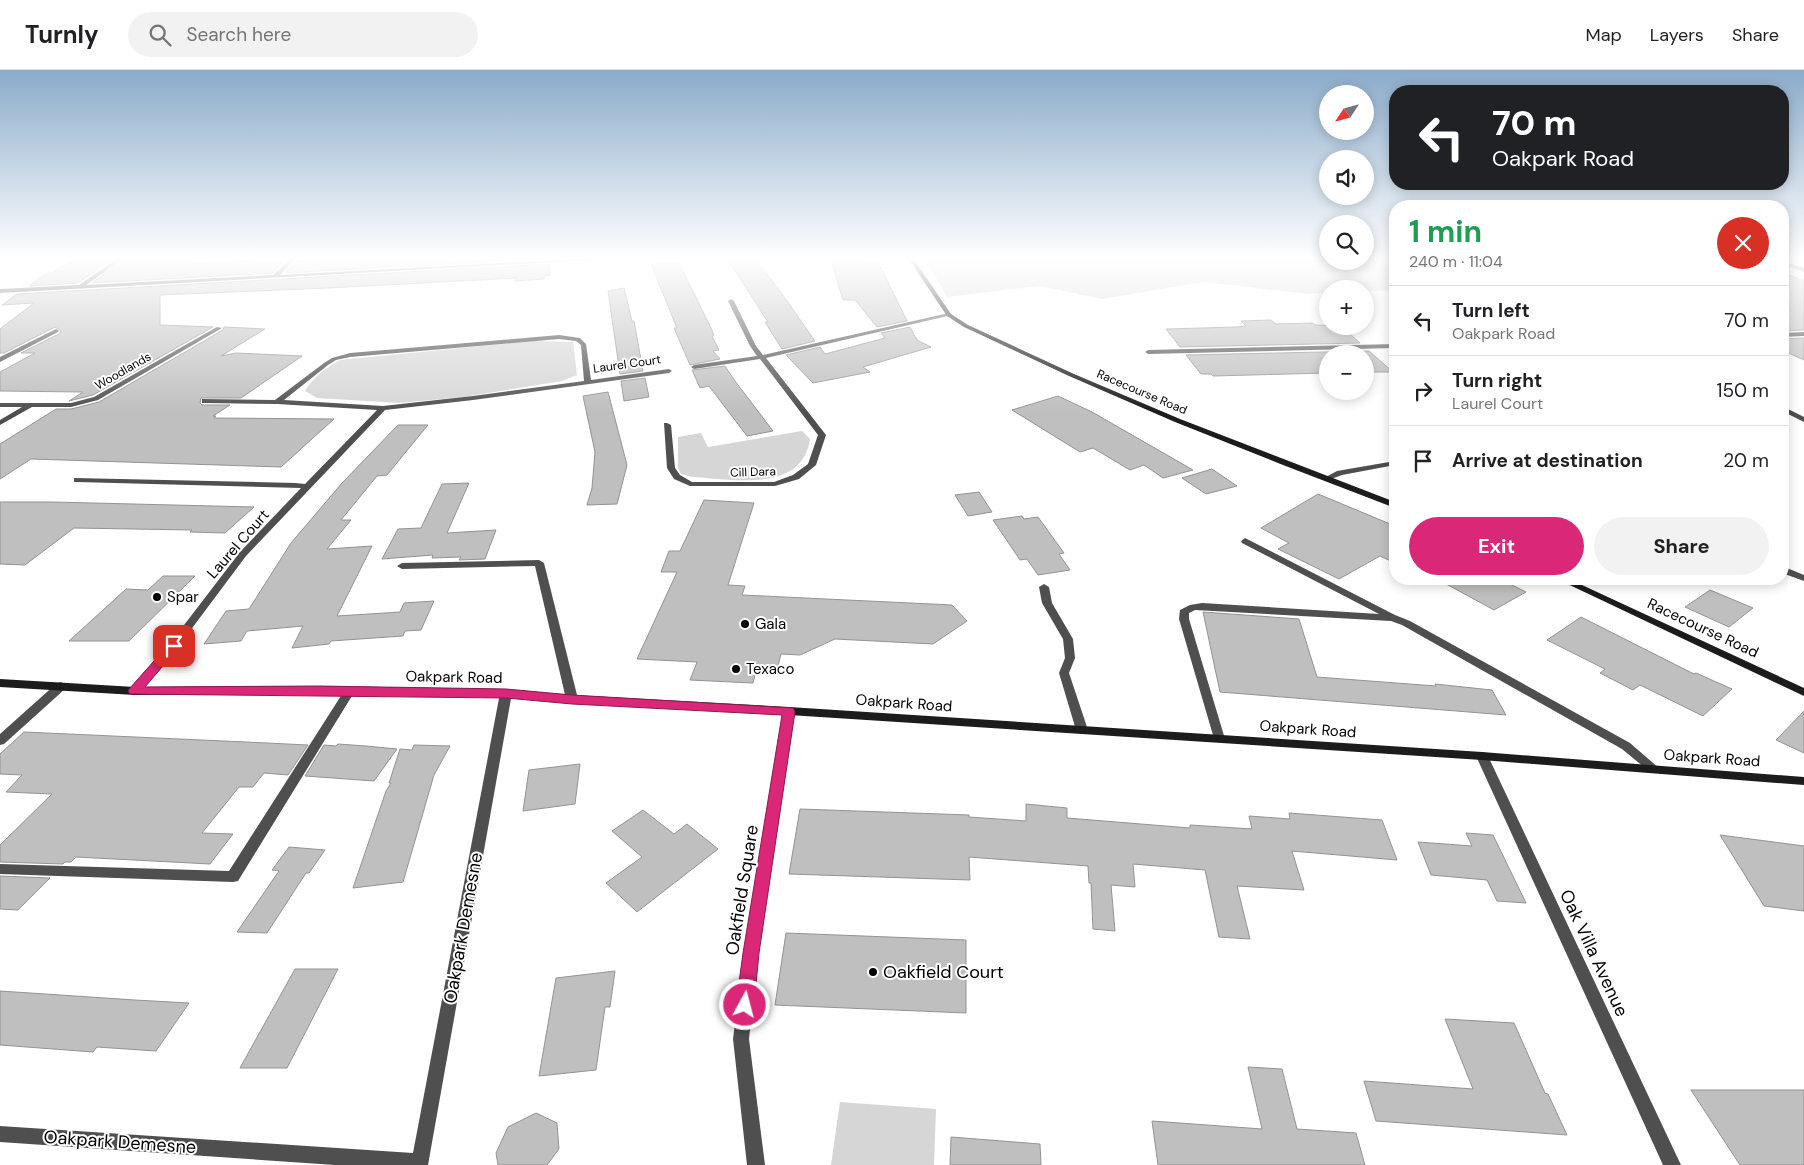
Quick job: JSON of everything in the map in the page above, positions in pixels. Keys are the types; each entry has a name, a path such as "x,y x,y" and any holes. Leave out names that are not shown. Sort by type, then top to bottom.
{"main road":[{"name":"Racecourse Road","path":"945,309 949,315 978,332 1082,380 1240,447 1389,503"},
{"name":"Racecourse Road","path":"1575,585 1804,692"},
{"name":"Oakpark Road","path":"0,683 135,691 350,691 506,694 572,700 1482,756 1804,781"}],"street":[{"path":"735,309 753,346 763,357"},
{"path":"694,368 763,357 949,315"},
{"name":"Woodlands","path":"0,405 71,405 96,399 219,328"},
{"path":"0,360 56,331"},
{"path":"1789,335 1804,334"},
{"name":"Laurel Court","path":"277,402 326,364 342,357 559,337 578,339 584,345 588,382"},
{"path":"1148,352 1389,346"},
{"name":"Cill Dara","path":"667,425 670,468 677,478 690,484 775,484 796,477 812,465 822,435 763,357"},
{"name":"Laurel Court","path":"205,401 277,402 383,408 473,398 669,371"},
{"name":"Woodlands","path":"0,423 30,406"},
{"name":"Laurel Court","path":"135,691 147,675 162,661 243,554 383,408"},
{"path":"1789,412 1804,420"},
{"path":"1326,479 1340,473 1389,464"},
{"name":"Laurel Court","path":"77,480 295,485 307,487"},
{"path":"1245,541 1406,623 1626,746 1654,769"},
{"path":"402,566 539,563 572,700"},
{"path":"1789,572 1804,578"},
{"path":"1044,587 1046,603 1068,639 1070,658 1064,673 1082,730"},
{"path":"1219,739 1184,619 1184,612 1193,607 1202,606 1393,618"},
{"path":"0,741 61,686"},
{"path":"0,869 233,877 350,691"},
{"name":"Oakpark Demesne","path":"0,1134 420,1163 506,694"},
{"name":"Oakfield Square","path":"756,1165 741,1039 751,953 789,712"},
{"name":"Oak Villa Avenue","path":"1482,756 1672,1165"}],"shaded area":[{"path":"534,341 573,342 577,375 562,381 463,397 399,403 317,398 305,391 320,373 340,360"},
{"path":"802,431 810,439 804,457 794,468 780,476 763,479 726,480 692,477 681,474 678,468 678,437 701,433 708,447"},
{"path":"840,1102 936,1109 934,1165 831,1165"}],"building":[{"path":"26,309 160,309 160,325 213,327 93,395 69,401 83,392 0,391 0,372 35,353 21,353 59,334 61,331 55,327 4,353 0,353 0,329"},
{"path":"611,309 629,309 632,321 634,321 643,371 620,374"},
{"path":"669,309 701,309 719,350 713,351 720,359 690,365 674,328 677,328"},
{"path":"760,309 793,309 815,341 782,349 765,322 768,322"},
{"path":"862,309 901,309 907,321 877,327"},
{"path":"1789,309 1804,309 1804,330 1789,331"},
{"path":"1271,320 1276,324 1313,323 1319,325 1319,335 1351,335 1360,343 1180,347 1166,329 1246,326 1241,321"},
{"path":"224,327 265,329 221,356 236,353 302,356 241,398 201,398 200,403 202,405 230,405 213,416 216,416 214,418 334,419 281,467 31,459 0,479 0,444 56,409 71,409 99,402 223,330"},
{"path":"910,327 917,340 931,347 863,367 870,372 813,383 786,355 820,347 825,354 885,338 881,333"},
{"path":"1804,338 1804,360 1789,353 1789,339"},
{"path":"1319,352 1319,373 1213,376 1211,374 1201,374 1186,355"},
{"path":"1374,355 1389,368 1389,372 1374,372"},
{"path":"725,366 773,431 747,436 709,386 700,388 692,370"},
{"path":"645,378 649,397 624,401 621,381"},
{"path":"608,392 627,465 617,504 587,505 592,488 595,452 583,396"},
{"path":"1058,396 1092,412 1193,470 1163,478 1144,465 1130,470 1093,448 1080,452 1012,410"},
{"path":"398,425 428,425 387,475 377,476 341,520 351,520 327,549 372,546 337,616 400,612 404,603 434,601 421,630 405,631 403,636 331,641 329,644 292,648 303,626 247,631 241,641 204,644 226,611 249,609 291,543 342,483"},
{"path":"1212,469 1237,486 1206,494 1182,478"},
{"path":"469,483 447,533 496,530 485,559 459,560 461,557 432,558 433,555 382,559 398,529 421,528 442,484"},
{"path":"979,492 992,512 968,516 955,495"},
{"path":"1318,494 1389,524 1389,560 1380,556 1339,579 1278,549 1289,543 1261,528"},
{"path":"704,500 754,503 728,585 745,586 742,595 952,605 967,621 933,644 835,639 800,655 781,654 778,666 758,665 753,683 690,680 697,662 637,659 677,572 661,572 669,551 680,551"},
{"path":"0,502 254,507 225,533 190,532 192,530 74,528 25,565 0,564"},
{"path":"1022,516 1024,519 1038,517 1064,553 1059,554 1070,570 1038,575 1027,559 1020,560 993,520"},
{"name":"Spar","path":"163,576 195,576 129,641 69,641 126,589 148,590"},
{"path":"1448,585 1512,585 1526,592 1494,610"},
{"path":"1710,590 1753,608 1729,627 1685,607"},
{"path":"1203,612 1299,619 1317,677 1436,686 1435,684 1492,690 1506,715 1220,692"},
{"path":"1581,617 1694,674 1696,673 1732,689 1703,716 1640,685 1633,690 1600,673 1605,669 1547,640"},
{"path":"1804,711 1804,753 1776,740"},
{"path":"24,732 308,745 288,775 264,773 253,787 239,787 202,833 233,834 210,864 76,857 71,862 63,864 0,862 0,845 52,794 6,792 22,775 0,774 0,754"},
{"path":"338,744 397,749 374,781 305,776 324,745 336,746"},
{"path":"414,745 450,746 434,775 403,882 353,888 386,791 391,783 389,783 400,749 412,750"},
{"path":"580,764 575,804 523,811 529,770"},
{"path":"1026,804 1067,808 1067,818 1190,828 1190,825 1252,829 1249,816 1290,819 1289,813 1382,820 1397,860 1292,851 1304,890 1237,886 1250,939 1219,937 1205,870 1133,864 1135,887 1111,885 1115,931 1093,929 1091,883 1089,883 1088,866 969,857 970,880 789,874 800,809 969,815 969,817 1026,821"},
{"path":"643,810 674,834 687,824 718,849 637,912 606,883 642,857 612,831"},
{"path":"1466,833 1493,835 1526,903 1497,901 1487,880 1431,875 1418,842 1472,846"},
{"path":"1720,835 1804,846 1804,911 1764,906"},
{"path":"289,847 325,850 309,873 306,873 267,933 237,932 279,871 272,870"},
{"path":"0,876 50,878 18,910 0,909"},
{"name":"Oakfield Court","path":"786,933 966,940 966,1013 775,1005"},
{"path":"295,969 338,969 287,1068 240,1068"},
{"path":"615,971 610,1007 605,1007 596,1070 539,1076 556,978"},
{"path":"0,991 189,1003 156,1051 97,1047 93,1052 0,1045"},
{"path":"1445,1019 1514,1023 1545,1093 1548,1094 1567,1135 1376,1121 1364,1081 1473,1089"},
{"path":"1248,1067 1282,1069 1297,1129 1356,1133 1365,1165 1158,1165 1152,1121 1262,1129"},
{"path":"1691,1090 1804,1090 1804,1165 1740,1165"},
{"path":"536,1113 557,1123 559,1149 547,1165 498,1165 496,1153 508,1127"},
{"path":"951,1137 1040,1144 1041,1165 950,1165"}],"place":[{"name":"Spar","path":"157,597"},
{"name":"Gala","path":"745,624"},
{"name":"Texaco","path":"736,669"},
{"name":"Oakfield Court","path":"873,972"}],"route":[{"path":"174,646 135,691 319,690 506,694 572,700 789,712 751,953 745,1005"}]}
